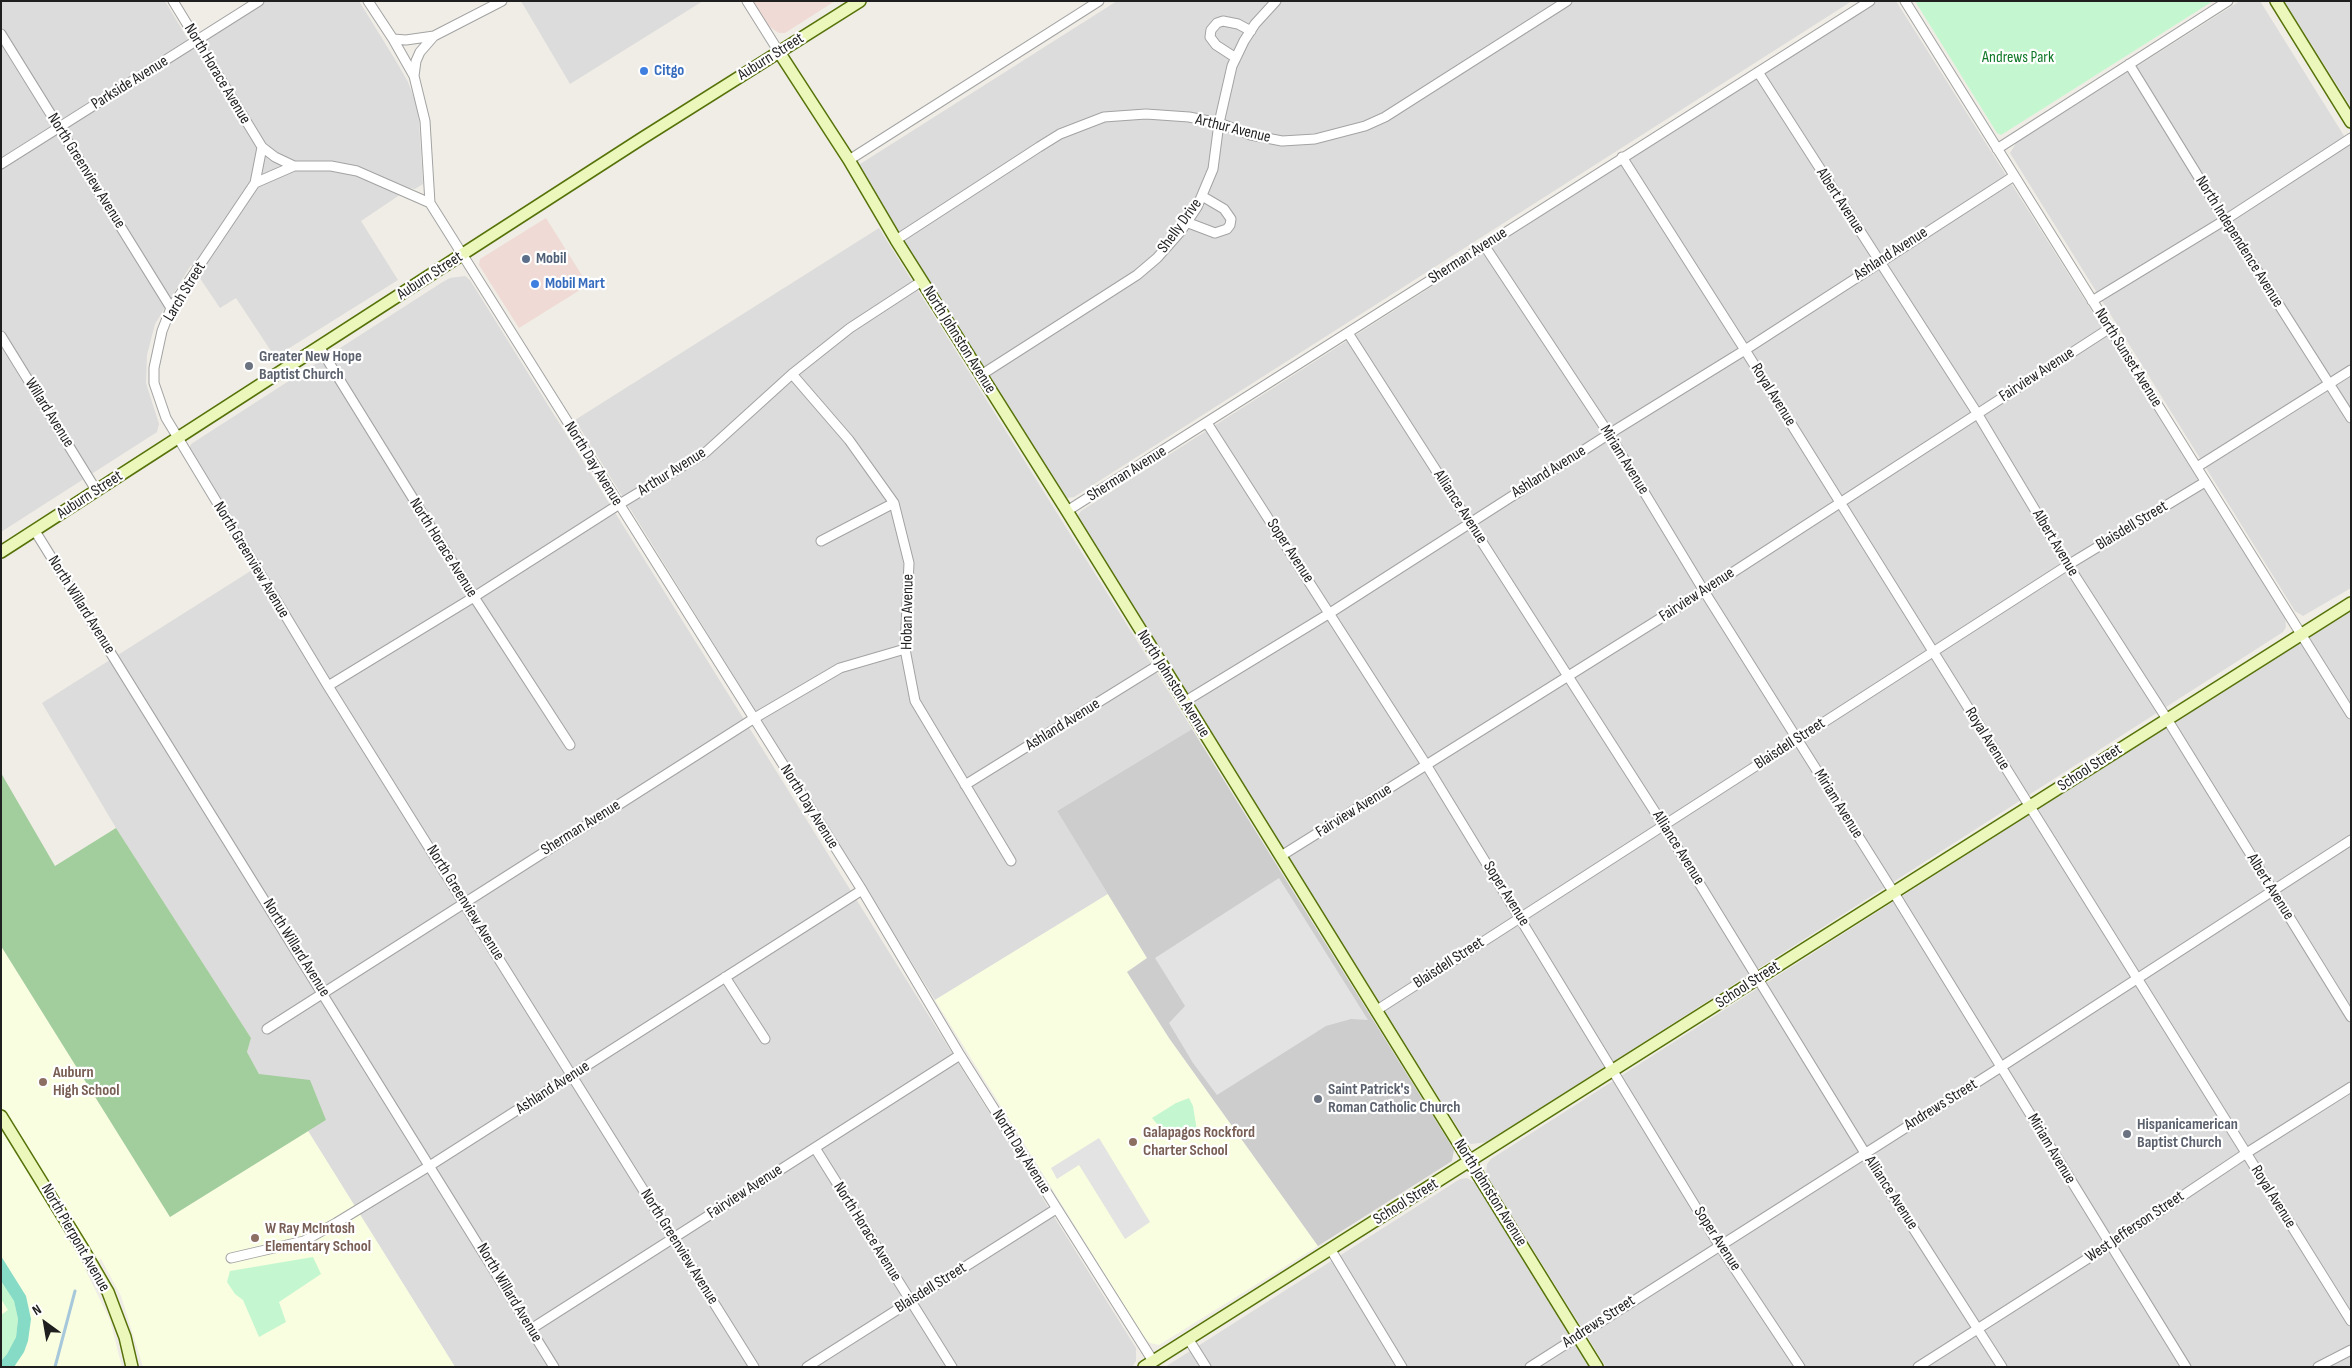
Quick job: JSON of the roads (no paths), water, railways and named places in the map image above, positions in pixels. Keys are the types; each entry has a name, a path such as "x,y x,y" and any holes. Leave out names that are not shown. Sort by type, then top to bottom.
{"main road":[{"name":"Auburn Street","path":"1,552 860,1"},
{"path":"2276,1 2351,122"},
{"name":"North Johnston Avenue","path":"779,52 849,160 896,240 1067,511 1160,664 1598,1367"},
{"name":"School Street","path":"1149,1364 2351,603"},
{"name":"North Pierpont Avenue","path":"1,1116 108,1292 125,1337 132,1367"}],"street":[{"name":"North Horace Avenue","path":"173,1 262,147"},
{"name":"Parkside Avenue","path":"1,164 259,1"},
{"path":"368,1 414,76 425,121 430,204 463,254"},
{"path":"393,39 417,39 434,36 502,1"},
{"name":"North Johnston Avenue","path":"747,1 779,52"},
{"path":"849,160 1099,1"},
{"name":"Shelly Drive","path":"980,375 1137,274 1157,258 1186,222 1202,196 1212,169 1219,124 1236,58 1251,31 1276,1"},
{"name":"Arthur Avenue","path":"896,240 1039,146 1086,123 1114,116 1146,114 1189,117 1219,124 1250,135 1282,140 1315,139 1365,126 1385,117 1567,1"},
{"name":"Sherman Avenue","path":"1067,511 1870,1"},
{"name":"North Sunset Avenue","path":"1905,1 2351,714"},
{"path":"1997,149 2228,1"},
{"path":"1236,58 1212,40 1210,33 1213,26 1222,21 1230,21 1251,31"},
{"name":"North Greenview Avenue","path":"1,34 171,308"},
{"path":"414,76 416,61 420,52 434,36"},
{"name":"North Independence Avenue","path":"2129,64 2225,220 2351,418"},
{"name":"Albert Avenue","path":"1758,72 1977,414 2068,565 2168,719 2351,1017"},
{"path":"2092,301 2225,220 2351,138"},
{"path":"262,147 275,157 294,166"},
{"name":"Larch Street","path":"177,440 161,405 154,383 154,368 162,331 171,308 255,183 262,147"},
{"name":"Royal Avenue","path":"1622,157 1746,350 2245,1154 2351,1321"},
{"path":"255,183 294,166 331,166 357,171 430,204"},
{"name":"Ashland Avenue","path":"1184,702 1330,613 1609,434 1746,350 2014,176"},
{"path":"1186,222 1215,232 1227,229 1230,225 1231,220 1224,209 1202,196"},
{"name":"Miriam Avenue","path":"1484,245 1609,434 1704,591 1894,893 2109,1245 2186,1367"},
{"name":"North Day Avenue","path":"463,254 618,505 862,890 960,1055 1056,1209 1149,1364"},
{"name":"Arthur Avenue","path":"328,686 706,452 792,374 850,328 922,281"},
{"name":"Fairview Avenue","path":"1281,856 1704,591 1840,501 2110,328"},
{"name":"Alliance Avenue","path":"1348,333 1664,826 1865,1153 2002,1367"},
{"name":"Willard Avenue","path":"1,336 96,490"},
{"name":"North Horace Avenue","path":"320,348 474,597 570,745"},
{"path":"2197,468 2351,370"},
{"name":"Hoban Avenue","path":"792,374 849,440 894,503 909,563 905,648 914,701 1011,861"},
{"name":"Soper Avenue","path":"1207,423 1426,766 1719,1245 1800,1367"},
{"name":"North Greenview Avenue","path":"177,440 328,686 465,902 754,1367"},
{"name":"Blaisdell Street","path":"1377,1010 2068,565 2206,482"},
{"path":"821,541 894,503"},
{"name":"North Willard Avenue","path":"36,531 431,1165 554,1367"},
{"name":"Sherman Avenue","path":"267,1029 753,719 840,668 905,648"},
{"name":"Ashland Avenue","path":"965,785 1160,664"},
{"name":"Andrews Street","path":"1530,1367 2001,1067 2351,840"},
{"name":"Ashland Avenue","path":"231,1258 304,1241 431,1165 862,890"},
{"path":"725,977 765,1039"},
{"name":"Fairview Avenue","path":"531,1329 960,1055"},
{"name":"West Jefferson Street","path":"1918,1367 2109,1245 2351,1086"},
{"name":"North Horace Avenue","path":"815,1148 952,1367"},
{"name":"Blaisdell Street","path":"807,1367 1056,1209"},
{"path":"1331,1250 1402,1367"},
{"path":"1188,1340 1206,1367"},
{"path":"2318,1367 2351,1350"}],"waterway":[{"path":"55,1367 75,1291"}],"place":[{"name":"Citgo","path":"644,71"},
{"name":"Mobil","path":"526,259"},
{"name":"Mobil Mart","path":"535,284"},
{"name":"Greater New Hope Baptist Church","path":"249,366"},
{"name":"Auburn High School","path":"43,1082"},
{"name":"Saint Patrick's Roman Catholic Church","path":"1318,1099"},
{"name":"Hispanicamerican Baptist Church","path":"2127,1134"},
{"name":"Galapagos Rockford Charter School","path":"1133,1142"},
{"name":"W Ray McIntosh Elementary School","path":"255,1238"}],"park label":[{"name":"Andrews Park","path":"2018,58"}]}
